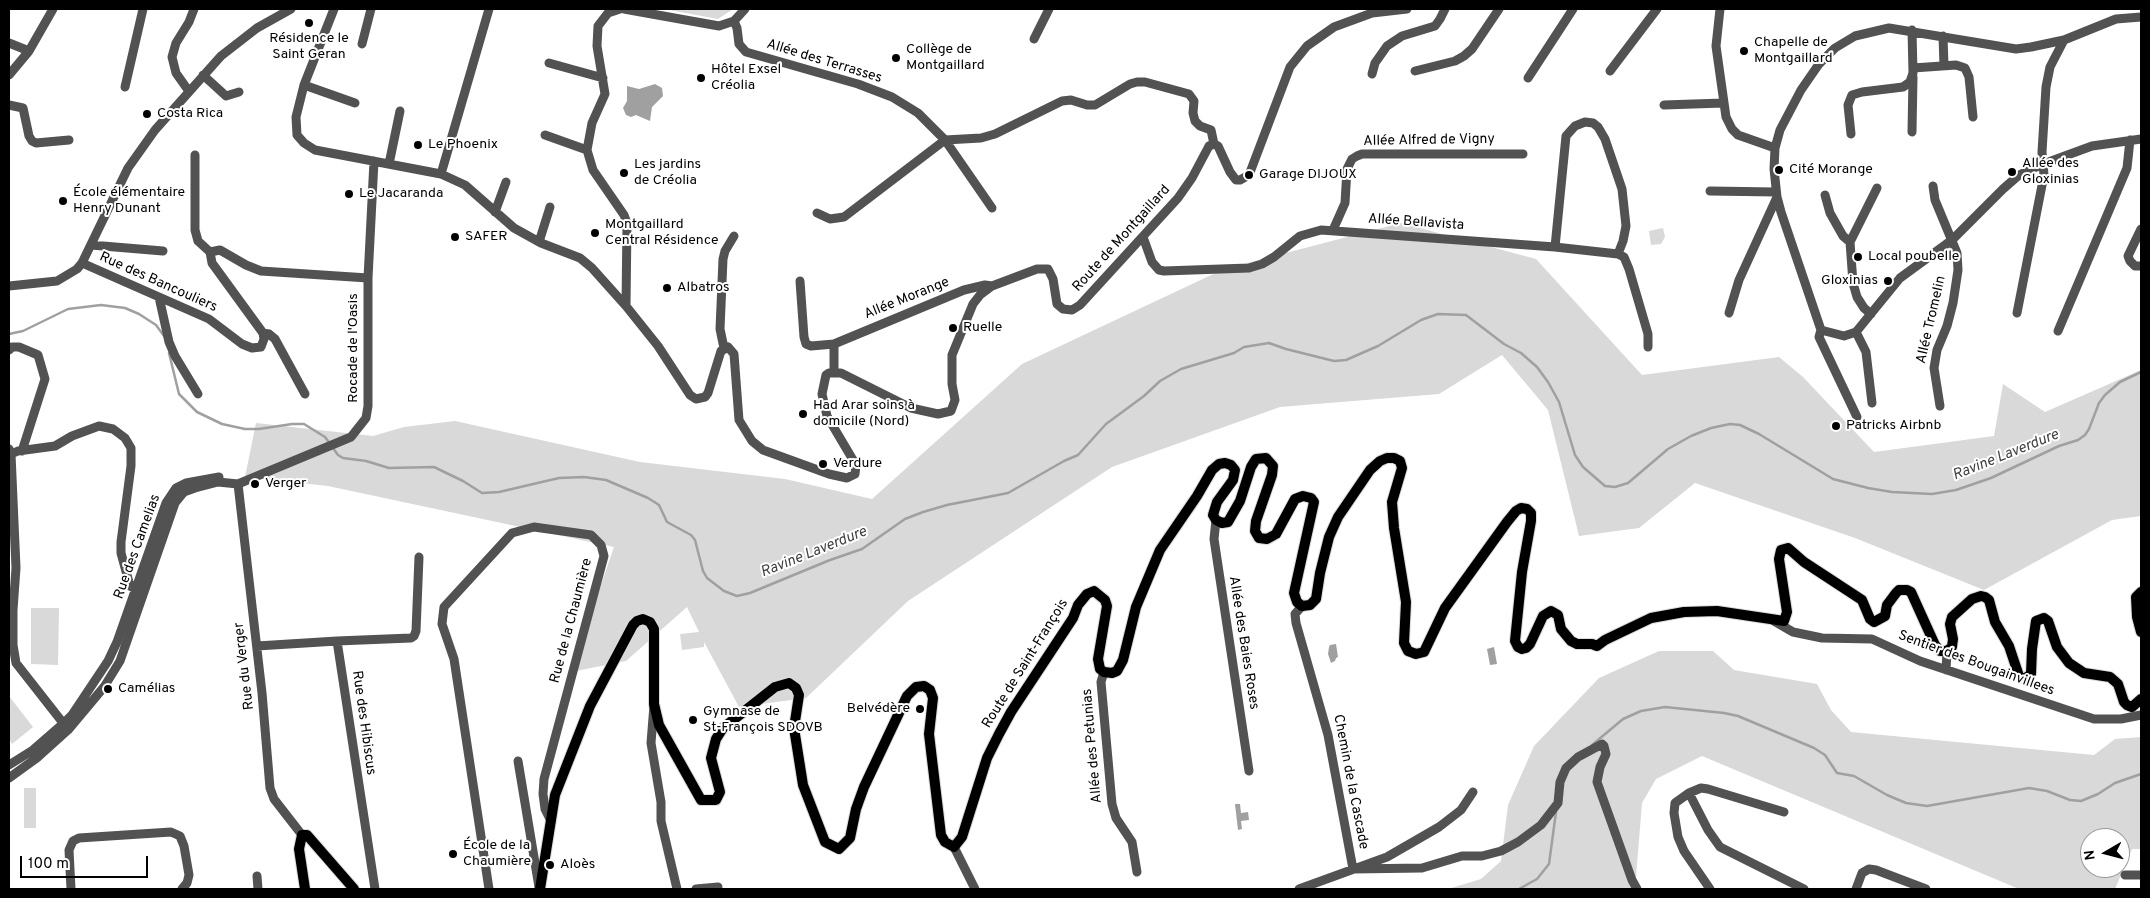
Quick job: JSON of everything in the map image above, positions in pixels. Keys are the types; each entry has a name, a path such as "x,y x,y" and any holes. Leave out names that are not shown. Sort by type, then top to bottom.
{"main road":[{"path":"1104,672 1112,673 1117,671 1123,660 1136,607 1160,550 1197,496 1212,470 1219,464 1226,463 1235,470 1233,480 1217,502 1213,515 1216,520 1222,523 1228,522 1240,501 1251,467 1256,460 1266,458 1273,466 1272,475 1256,521 1255,531 1260,538 1267,539 1276,534 1296,499 1303,496 1311,498 1314,502 1314,509 1294,593 1297,602 1302,606 1310,605 1316,599 1329,537 1338,517 1370,470 1380,460 1394,458 1400,461 1402,468 1392,502 1394,528 1406,602 1404,643 1408,650 1416,654 1424,652 1445,608 1507,522 1520,508 1527,509 1531,513 1516,621 1515,641 1518,647 1522,649 1530,644 1544,616 1551,611 1558,615 1561,629 1566,637 1577,644 1592,644 1596,646 1651,618 1684,612 1717,611 1784,621 1787,612 1778,559 1781,550 1788,548 1804,562 1862,600 1870,619 1874,622 1884,616 1887,605 1899,590 1911,592 1935,645 1940,651 1947,652 1952,647 1953,639 1950,624 1952,617 1972,599 1981,596 1985,597 1989,600 1995,622 2009,646 2019,676 2024,679 2031,674 2036,621 2044,618 2048,621 2057,647 2069,664 2084,673 2110,677 2118,684 2124,702 2137,713 2141,699"},
{"name":"Route de Saint-François","path":"954,847 962,837 987,758 1011,712 1073,618 1078,605 1087,594 1094,591 1101,595 1107,606 1098,659 1100,668 1104,672"},
{"path":"2141,592 2136,597 2137,617 2141,632"},
{"path":"540,889 555,795 590,706 633,624 642,619 650,622 655,636 654,704 659,725 701,800 716,800 720,792 711,758 716,739 722,728 775,687 789,684 796,688 799,695 794,728 802,785 825,842 839,849 850,838 856,809 864,786 908,696 916,687 924,686 930,690 933,698 929,734 942,835 945,842 954,847"},
{"path":"305,889 299,848 302,835 307,835 311,838 354,889"}],"street":[{"path":"9,75 29,51 53,9"},
{"path":"125,87 143,9"},
{"path":"9,286 57,281 70,274 82,264 128,168 141,147 188,90 221,56 250,34 292,9"},
{"path":"334,9 304,85 295,126 300,140 315,150 441,174 465,185 514,228 539,242 586,263 626,306 658,346 690,394 696,399 705,397 708,392 721,351 724,348 720,329 724,259 725,251 734,236"},
{"path":"362,44 371,9"},
{"path":"441,174 489,9"},
{"path":"602,19 603,9"},
{"path":"620,9 608,13 598,26 596,36 603,78 604,98 592,123 587,150 593,170 624,215 627,223 626,306"},
{"path":"624,9 711,26 734,21 745,9"},
{"path":"1034,40 1049,9"},
{"path":"818,213 830,219 844,217 945,140 982,138 1008,128 1056,103 1072,100 1087,105 1095,105 1130,84 1145,82 1189,94 1194,102 1193,113 1195,120 1200,126 1211,130 1214,144 1223,155 1233,177 1240,180 1245,179 1254,162 1290,67 1307,46 1334,27 1372,13 1407,9"},
{"path":"1372,74 1375,63 1387,46 1402,36 1435,26 1444,9"},
{"path":"1415,71 1455,61 1464,56 1472,49 1499,9"},
{"path":"1528,78 1573,9"},
{"path":"1610,71 1657,9"},
{"path":"1720,9 1716,46 1723,103 1732,129 1746,138 1775,148"},
{"path":"188,90 176,72 172,56 176,43 183,34 195,10"},
{"path":"1857,417 1819,337 1821,330 1802,279 1776,195 1775,148 1780,130 1801,90 1819,64 1835,48 1855,36 1889,28 1912,30 2016,49 2039,47 2064,40 2116,19 2141,17"},
{"name":"Allée des Terrasses","path":"734,21 739,44 746,52 858,84 892,97 918,113 945,140 992,208"},
{"path":"1912,30 1912,132"},
{"path":"1944,36 1944,66"},
{"path":"2017,313 2040,198 2046,88 2050,67 2064,40"},
{"path":"9,43 29,51"},
{"path":"549,63 603,78"},
{"path":"1913,71 1944,66 1961,66 1968,72 1973,117"},
{"path":"1850,134 1848,105 1852,95 1904,87 1910,82 1913,71"},
{"path":"203,76 226,96 239,92"},
{"path":"304,85 355,103"},
{"path":"1664,105 1723,103"},
{"path":"9,105 23,108 29,136 32,141 36,143 69,140"},
{"path":"389,164 400,111"},
{"path":"1555,247 1566,136 1575,126 1585,122 1593,123 1598,127 1605,139 1622,189 1626,226 1618,254 1624,257 1629,269 1648,334 1648,347"},
{"path":"545,135 587,150"},
{"path":"1821,330 1844,336 1856,332 1904,274 1952,240 2019,175 2092,146 2141,139"},
{"path":"2058,331 2126,168 2130,140"},
{"name":"Route de Montgaillard","path":"834,372 842,373 911,408 938,414 951,411 955,400 952,355 972,304 980,294 992,286 1037,269 1048,269 1054,279 1058,304 1063,310 1072,310 1080,305 1186,188 1207,149 1214,144"},
{"name":"Allée Alfred de Vigny","path":"1333,230 1345,203 1347,168 1352,159 1357,156 1362,154 1523,154"},
{"name":"Rue des Bancouliers","path":"82,264 209,319 242,344 252,348 261,347 264,339 263,333 212,263 210,252 198,241 195,230 195,155"},
{"name":"Rocade de l'Oasis","path":"238,484 351,437 366,418 368,278 374,161"},
{"path":"495,212 506,182"},
{"name":"Allée Tromelin","path":"1933,186 1935,200 1957,253 1958,270 1953,303 1947,326 1937,350 1934,368 1940,406"},
{"path":"1872,314 1860,304 1854,290 1850,242 1877,188"},
{"path":"1710,191 1776,195"},
{"path":"1729,313 1739,280 1776,195"},
{"path":"1825,195 1830,213 1843,236 1850,242"},
{"path":"539,242 550,207"},
{"path":"2141,229 2128,256 2135,266 2141,266"},
{"name":"Allée Bellavista","path":"1143,237 1152,262 1164,271 1249,268 1274,258 1300,236 1321,230 1555,247 1618,254"},
{"path":"91,245 163,251"},
{"path":"210,252 220,250 261,271 368,278"},
{"name":"Allée Morange","path":"800,281 804,336 806,344 812,346 834,344 964,290 985,285 992,286"},
{"path":"160,297 169,342 175,356 198,394"},
{"path":"1856,332 1866,352 1872,403"},
{"name":"Rue des Bancouliers","path":"263,333 275,338 305,394"},
{"path":"724,348 728,347 734,354 739,420 752,441 763,450 829,474 847,478 855,474 856,466 827,416 822,394 826,375 834,372 834,344"},
{"path":"9,350 12,347 18,347 38,356 45,379 22,451"},
{"path":"66,727 16,663 11,610 12,568 9,453 55,446 72,436 99,426 113,429 125,438 131,448 132,456 120,542 121,554 130,586 140,592"},
{"name":"Rue des Camelias","path":"9,778 38,757 66,727 108,662 140,592 166,503 176,488 186,482 218,477 238,484"},
{"name":"Rue du Verger","path":"238,484 257,646 270,788 274,799 302,835"},
{"name":"Allée des Baies Roses","path":"1216,520 1214,539 1249,771"},
{"name":"Rue de la Chaumière","path":"489,889 454,659 442,624 444,607 512,533 534,528 591,535 601,544 604,556 544,779 545,809 551,822"},
{"path":"257,646 337,640 410,638 414,636 416,631 419,557"},
{"name":"Chemin de la Cascade","path":"1302,606 1295,614 1296,623 1328,735 1353,868 1422,868 1462,856 1482,856 1501,851 1518,842 1542,825 1558,803 1560,782 1566,768 1578,757 1602,744 1606,754 1600,767 1597,782 1632,880 1637,889"},
{"name":"Sentier des Bougainvillees","path":"1774,621 1793,632 1822,638 1872,639 1946,670 2094,719 2121,719 2137,713"},
{"name":"Rue des Hibiscus","path":"337,640 375,889"},
{"path":"1946,670 1947,652"},
{"name":"Allée des Petunias","path":"1104,672 1101,682 1112,804 1116,818 1132,842 1137,872"},
{"path":"654,704 651,743 661,802 661,821 677,889"},
{"name":"Rue des Camelias","path":"9,765 66,727"},
{"path":"518,761 540,889"},
{"path":"1710,889 1696,870 1678,836 1674,813 1675,803 1689,793 1701,788 1784,812"},
{"path":"1299,889 1387,856 1439,827 1461,810 1473,792"},
{"path":"1689,793 1697,805 1708,830 1720,847 1804,889"},
{"path":"71,889 69,850 73,841 79,838 171,832 180,836 184,846 189,876 187,883 182,889"},
{"path":"954,847 975,889"},
{"path":"1856,889 1862,873 1869,869 1926,889"},
{"path":"257,876 258,889"},
{"path":"696,889 718,887"}],"shaded area":[{"path":"664,9 733,9 718,19"},
{"path":"655,84 662,88 663,96 652,107 650,121 636,115 631,117 626,115 623,108 627,101 627,86 639,89"},
{"path":"1401,223 1536,259 1642,375 1779,357 1803,377 1874,452 1994,436 2003,384 2045,412 2141,370 2141,516 2112,520 1984,590 1855,538 1695,483 1639,528 1579,536 1548,410 1502,355 1439,394 1280,407 1112,467 908,601 806,698 739,707 704,642 704,647 682,650 680,634 699,632 687,607 626,661 571,672 614,547 328,486 245,477 256,423 373,436 404,427 455,421 640,462 785,479 872,499 1022,364 1224,269"},
{"path":"1663,228 1665,237 1661,244 1651,245 1649,231"},
{"path":"31,608 59,608 58,665 31,664"},
{"path":"1336,644 1338,657 1331,663 1328,654 1329,647"},
{"path":"1494,647 1497,664 1490,665 1487,649"},
{"path":"1659,651 1713,651 1734,670 1817,684 1831,710 1851,732 2094,755 2115,739 2141,737 2141,849 2132,849 2130,854 2130,828 2080,828 2080,878 2120,878 2115,889 2019,889 1702,756 1656,779 1642,803 1635,889 1448,889 1481,879 1501,861 1508,805 1534,746 1599,678"},
{"path":"9,696 33,727 12,744 9,739"},
{"path":"24,788 36,788 36,828 24,828"},
{"path":"1235,804 1240,804 1241,813 1248,812 1249,820 1241,821 1242,829 1238,830"}],"waterway":[{"name":"Ravine Laverdure","path":"9,334 23,331 68,309 101,305 125,308 139,314 156,325 164,336"},
{"name":"Ravine Laverdure","path":"169,353 179,394 197,412 222,424 245,429 304,424 325,437 338,455 343,458 366,461 389,468 434,467 463,481 482,493 499,492 559,478 584,477 606,480 648,498 659,505 667,522 691,535 695,540 703,571 707,578 724,591 737,596 750,593 862,549 905,519 923,512 947,505 1008,493 1078,455 1106,424 1144,396 1160,381 1181,369 1234,353 1244,347 1269,343 1334,361 1346,360 1378,346 1421,320 1438,314 1466,315 1504,344 1521,353 1537,367 1559,402 1575,455 1583,467 1605,486 1615,487 1628,483 1668,449 1691,436 1711,428 1730,424 1740,425 1759,434 1833,479 1892,492 1932,494 1956,490 1991,478 2059,446 2078,440 2089,429 2099,403 2105,395 2120,382 2141,372"},
{"path":"1592,745 1623,719 1641,711 1665,707 1724,713 1738,716 1814,748 1825,755 1837,773 1854,776 1887,795 1906,803 1927,806 2029,788 2047,791 2070,800 2081,801 2098,794 2115,783 2141,774"},
{"path":"1519,889 1537,879 1549,864 1556,812"}],"place":[{"name":"Résidence le Saint Geran","path":"309,23"},
{"name":"Chapelle de Montgaillard","path":"1744,51"},
{"name":"Collège de Montgaillard","path":"896,58"},
{"name":"Hôtel Exsel Créolia","path":"701,78"},
{"name":"Costa Rica","path":"147,114"},
{"name":"Le Phoenix","path":"418,145"},
{"name":"Cité Morange","path":"1779,170"},
{"name":"Allée des Gloxinias","path":"2012,172"},
{"name":"Les jardins de Créolia","path":"624,173"},
{"name":"Garage DIJOUX","path":"1249,175"},
{"name":"Le Jacaranda","path":"349,194"},
{"name":"École élémentaire Henry Dunant","path":"63,201"},
{"name":"Montgaillard Central Résidence","path":"595,233"},
{"name":"SAFER","path":"455,237"},
{"name":"Local poubelle","path":"1858,257"},
{"name":"Gloxinias","path":"1888,281"},
{"name":"Albatros","path":"667,288"},
{"name":"Ruelle","path":"953,328"},
{"name":"Had Arar soins à domicile (Nord)","path":"803,414"},
{"name":"Patricks Airbnb","path":"1836,426"},
{"name":"Verdure","path":"823,464"},
{"name":"Verger","path":"255,484"},
{"name":"Camélias","path":"108,689"},
{"name":"Belvédère","path":"920,709"},
{"name":"Gymnase de St-François SDOVB","path":"693,720"},
{"name":"École de la Chaumière","path":"453,854"},
{"name":"Aloès","path":"550,865"}]}
